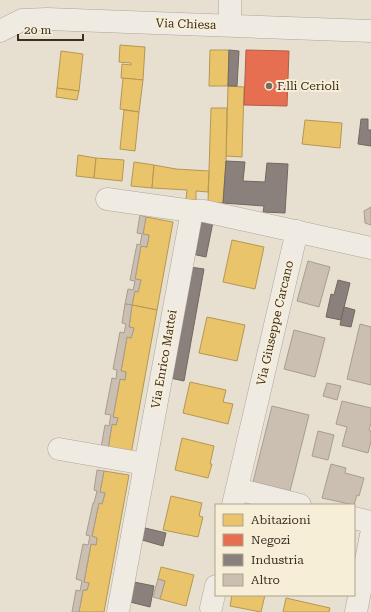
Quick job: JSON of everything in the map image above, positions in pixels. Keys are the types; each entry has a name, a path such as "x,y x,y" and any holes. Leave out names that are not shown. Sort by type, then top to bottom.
{"street":[{"name":"Via Chiesa","path":"230,0 230,25"},
{"name":"Via Chiesa","path":"0,31 22,20 47,19 371,31"},
{"path":"107,199 192,211 204,211 371,248"},
{"name":"Via Enrico Mattei","path":"118,612 192,211"},
{"name":"Via Giuseppe Carcano","path":"292,504 235,497 297,231"},
{"path":"59,449 145,464"},
{"path":"355,518 371,522"},
{"path":"356,612 371,535"},
{"path":"211,608 215,590"}],"building: Abitazioni":[{"path":"120,45 145,47 143,80 121,78 122,64 131,65 131,63 119,62"},
{"path":"210,50 229,50 228,86 209,86"},
{"path":"61,51 83,54 79,91 57,88"},
{"path":"123,78 143,80 139,112 120,109"},
{"path":"228,86 244,87 242,157 226,156"},
{"path":"57,88 79,91 77,100 56,97"},
{"path":"211,108 227,108 226,161 223,203 208,202"},
{"path":"124,110 139,112 135,151 120,149"},
{"path":"305,120 342,123 340,148 302,144"},
{"path":"78,155 96,158 94,178 76,176"},
{"path":"96,158 124,160 122,181 94,178"},
{"path":"134,162 154,165 152,188 131,186"},
{"path":"154,165 176,169 209,171 208,192 196,191 196,201 186,199 187,190 152,188"},
{"path":"146,217 173,222 157,310 132,305 135,291 138,292 141,280 135,279 141,246 147,247 149,235 143,234"},
{"path":"232,240 264,247 255,289 223,282"},
{"path":"132,305 157,310 131,454 108,449 112,424 116,425 118,418 113,417 120,379 125,380 126,372 121,371 127,337 131,338 134,328 129,327"},
{"path":"207,317 245,325 237,361 199,353"},
{"path":"190,382 226,390 223,402 233,404 228,424 183,413"},
{"path":"182,438 214,446 210,464 212,464 208,478 175,470"},
{"path":"104,471 129,475 104,612 79,612 83,590 87,590 89,583 84,582 91,544 96,545 97,538 92,536 99,503 102,504 105,493 100,492"},
{"path":"171,496 202,503 199,516 203,517 198,537 163,530"},
{"path":"161,567 194,575 186,606 160,599 165,581 158,579"},
{"path":"232,596 265,596 261,612 230,606"},
{"path":"286,598 330,608 329,612 283,612"}],"building: Negozi":[{"path":"246,50 289,51 287,106 244,105"}],"building: Industria":[{"path":"229,50 239,51 237,86 228,86"},
{"path":"361,119 368,119 368,130 371,130 371,146 358,144"},
{"path":"226,161 245,162 243,181 265,182 267,163 288,164 285,213 263,212 264,206 223,203"},
{"path":"199,219 213,222 206,257 192,254"},
{"path":"190,267 204,269 184,381 170,378"},
{"path":"338,280 350,283 341,320 326,317 331,294 334,295"},
{"path":"344,307 355,310 351,327 340,325"},
{"path":"145,528 166,533 163,546 142,540"},
{"path":"134,582 154,586 150,607 130,602"}],"building: Altro":[{"path":"371,207 371,225 365,223 364,211"},
{"path":"140,215 146,217 143,234 149,235 147,247 141,246 135,279 141,280 138,292 135,291 132,305 125,304 128,289 133,290 135,281 130,280 137,244 140,245 142,234 137,233"},
{"path":"308,261 330,267 319,307 297,301"},
{"path":"125,304 132,305 129,327 134,328 131,338 127,337 121,371 126,372 125,380 120,379 113,417 118,418 116,425 112,424 108,449 101,448 105,425 109,426 111,415 105,414 112,378 116,379 117,370 113,369 120,332 124,333 126,324 122,323"},
{"path":"360,324 371,327 371,385 347,379"},
{"path":"294,330 325,338 315,377 284,369"},
{"path":"327,383 341,386 337,400 323,396"},
{"path":"342,401 371,408 371,423 369,430 371,431 371,442 368,453 342,446 347,427 336,424"},
{"path":"272,406 309,415 290,491 253,482"},
{"path":"318,431 334,435 328,460 312,456"},
{"path":"331,464 346,468 345,473 364,478 359,496 357,495 354,504 322,498"},
{"path":"97,470 104,471 100,492 105,493 102,504 99,503 92,536 97,538 96,545 91,544 84,582 89,583 87,590 83,590 79,612 72,612 76,590 80,591 82,581 76,579 83,544 88,545 90,536 86,535 97,491 94,490"},
{"path":"158,579 165,581 160,599 153,597"}],"place":[{"name":"F.lli Cerioli","path":"269,86"}]}
